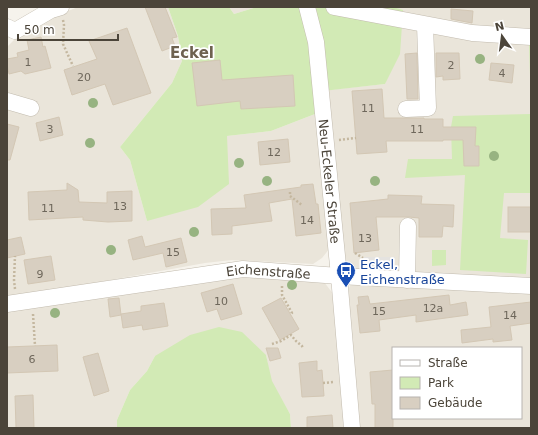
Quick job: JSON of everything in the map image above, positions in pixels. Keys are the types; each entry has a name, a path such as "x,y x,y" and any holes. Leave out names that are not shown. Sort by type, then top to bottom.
{"street":[{"path":"307,8 334,7 472,33 531,37"},
{"name":"Neu-Eckeler Straße","path":"307,8 316,42 352,428"},
{"path":"9,29 51,10 61,12"},
{"path":"406,109 428,108 425,25"},
{"path":"7,101 31,108"},
{"path":"408,226 408,280"},
{"name":"Eichenstraße","path":"12,303 242,269 339,276 531,286"}],"path":[{"path":"61,12 64,25 63,44 73,66"},
{"path":"290,192 290,196 302,205"},
{"path":"355,253 364,258"},
{"path":"12,303 15,256"},
{"path":"283,272 282,295 292,313 291,314"},
{"path":"32,300 34,346"},
{"path":"272,344 291,335 303,348"}],"shaded area":[{"path":"78,7 168,7 178,36 182,61 172,83 120,147 130,160 147,221 227,136 271,131 315,114 330,248 322,258 313,264 232,260 205,263 66,288 7,296 7,47 23,31"},
{"path":"229,7 257,7 234,14"},
{"path":"393,7 531,7 531,279 353,270 343,258 328,90 385,84 403,11"},
{"path":"364,257 395,257 395,271 364,271"},
{"path":"245,274 324,282 334,295 344,428 291,428 290,414 271,381 266,355 155,356 147,371 130,390 117,420 117,428 7,428 7,308"},
{"path":"352,281 531,290 531,428 359,428 348,291"}],"green space":[{"path":"168,7 229,7 234,14 257,7 393,7 403,10 400,54 385,84 314,92 315,114 271,131 227,136 229,184 198,207 147,221 130,160 120,147 172,83 182,61 178,36"},
{"path":"529,44 531,46 531,76 530,76"},
{"path":"531,114 531,193 504,193 500,238 528,240 526,274 460,270 465,175 405,178 408,159 452,159 451,127 453,116"},
{"path":"432,250 446,250 446,265 432,266"},
{"path":"219,327 242,332 266,355 272,381 290,414 291,428 117,428 117,420 130,390 147,371 155,356 190,335"}],"building":[{"path":"145,7 165,7 177,37 172,38 175,46 162,51"},
{"path":"451,9 473,11 472,23 451,19"},
{"path":"127,28 151,93 113,105 105,84 72,95 64,70 97,59 89,41"},
{"path":"41,37 51,68 25,74 21,71 9,74 7,59 18,57 17,53 29,50 27,40"},
{"path":"417,53 418,99 407,99 405,54"},
{"path":"436,53 459,53 460,79 443,80 443,76 436,77"},
{"path":"220,60 222,80 293,75 295,106 241,109 240,101 197,106 192,63"},
{"path":"491,63 514,65 512,83 489,80"},
{"path":"382,89 384,118 443,119 443,127 476,127 475,146 479,146 479,166 464,166 463,140 386,141 387,152 357,154 352,91"},
{"path":"59,117 63,135 40,141 36,123"},
{"path":"7,124 19,127 10,160 7,160"},
{"path":"288,139 290,162 260,165 258,142"},
{"path":"67,183 78,190 79,202 107,203 107,192 132,191 132,221 108,222 83,220 83,217 29,220 28,192 67,190"},
{"path":"313,184 316,204 318,204 321,233 296,236 292,199 269,203 272,221 232,226 232,234 212,235 211,209 246,208 244,195"},
{"path":"388,195 422,196 421,204 454,205 453,227 443,226 442,237 419,237 419,218 376,217 379,250 354,253 350,203 388,199"},
{"path":"508,207 531,207 531,232 508,232"},
{"path":"142,236 145,247 181,238 187,262 166,267 163,253 133,260 128,240"},
{"path":"21,237 25,254 7,258 7,240"},
{"path":"51,256 55,280 28,284 24,260"},
{"path":"233,284 242,314 221,320 217,309 207,312 201,293"},
{"path":"449,295 450,305 466,302 468,315 416,322 416,315 379,320 380,331 360,333 357,305 359,305 358,297 368,296 370,304"},
{"path":"119,298 121,315 110,317 108,299"},
{"path":"281,298 299,329 280,340 262,308"},
{"path":"531,302 531,323 510,326 512,340 493,342 493,339 462,343 461,330 491,327 489,307"},
{"path":"164,303 168,326 143,330 142,325 123,328 121,314 141,311 141,306"},
{"path":"57,345 58,371 7,373 7,347"},
{"path":"266,348 278,348 281,358 270,361"},
{"path":"98,353 109,391 94,396 83,357"},
{"path":"317,361 317,371 322,370 324,396 302,397 299,363"},
{"path":"392,370 393,428 375,428 375,404 372,404 370,372"},
{"path":"33,395 34,428 16,428 15,396"},
{"path":"332,415 333,428 307,428 307,417"}],"place":[{"name":"Eckel, Eichenstraße","path":"346,288"}],"district":[{"name":"Eckel","path":"192,53"}]}
